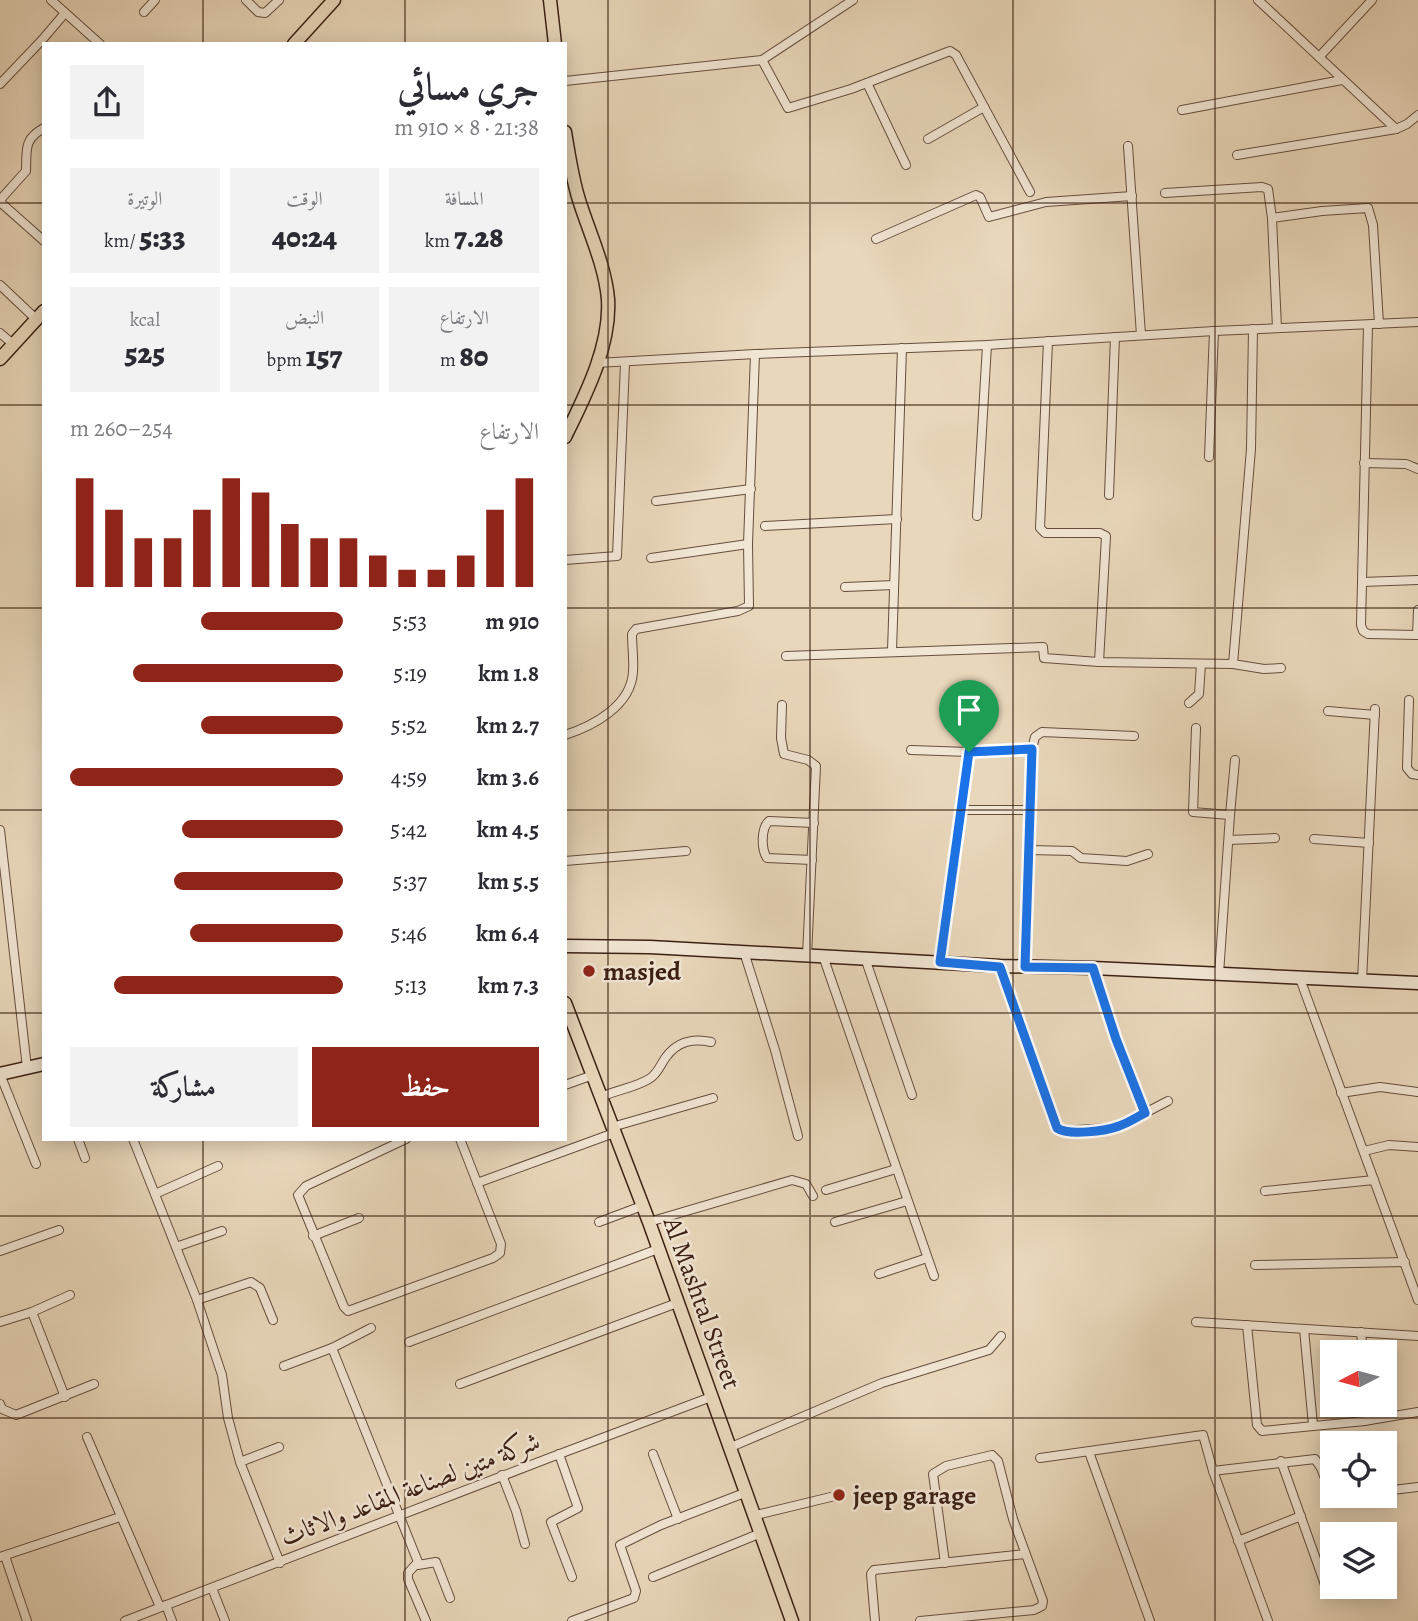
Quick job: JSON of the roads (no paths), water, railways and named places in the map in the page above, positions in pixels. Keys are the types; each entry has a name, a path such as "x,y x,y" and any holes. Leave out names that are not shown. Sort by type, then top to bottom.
{"main road":[{"path":"296,42 334,0"},
{"path":"550,0 555,42"},
{"path":"567,157 569,181 603,273 607,294 606,327 597,363 567,432"},
{"path":"0,359 40,315"},
{"path":"567,946 744,952 1000,967 1093,968 1418,983"},
{"name":"Al Mashtal Street","path":"567,1008 649,1223 792,1621"},
{"path":"0,1074 42,1064"}],"street":[{"path":"51,0 98,42"},
{"path":"144,12 155,0"},
{"path":"246,0 258,12 265,13 279,0"},
{"path":"567,81 762,60 853,0"},
{"path":"1258,0 1396,129"},
{"path":"1319,57 1372,0"},
{"path":"0,84 65,13"},
{"path":"762,60 788,108 867,83 950,51 956,55 1030,192"},
{"path":"1182,110 1342,80"},
{"path":"867,83 906,165"},
{"path":"928,139 984,107"},
{"path":"1237,155 1396,129 1418,115"},
{"path":"42,129 34,133 28,141 25,151 26,171 0,201 42,239"},
{"path":"1128,146 1141,335"},
{"path":"1166,194 1262,187 1268,189 1272,218 1277,328"},
{"path":"876,239 975,195 980,197 989,217 1046,202 1132,196"},
{"path":"1272,218 1368,208 1373,225 1379,324"},
{"path":"0,285 40,315"},
{"path":"597,363 1418,323"},
{"path":"1368,325 1363,631 1368,634 1417,635 1418,610"},
{"path":"1233,664 1251,449 1253,329"},
{"path":"1209,457 1214,331"},
{"path":"0,333 13,344"},
{"path":"1109,495 1115,337"},
{"path":"1048,341 1040,528 1045,533 1100,533 1107,536 1099,662"},
{"path":"977,516 987,345"},
{"path":"892,651 902,348"},
{"path":"567,734 594,724 628,693 633,674 632,634 636,629 746,609 750,601 748,544 755,354"},
{"path":"567,560 617,556 625,363"},
{"path":"1364,463 1406,464 1418,469"},
{"path":"656,501 751,488"},
{"path":"765,526 897,519"},
{"path":"651,558 748,544"},
{"path":"1362,582 1418,580"},
{"path":"845,587 894,585"},
{"path":"786,656 1043,647 1044,659 1233,664 1265,669 1281,668"},
{"path":"1189,703 1199,694 1202,664"},
{"path":"1409,700 1407,768 1412,774 1418,775"},
{"path":"782,705 781,738 784,754 808,760 817,766 807,956"},
{"path":"1328,711 1375,712 1362,981"},
{"path":"1196,728 1193,812 1230,815"},
{"path":"1025,967 1032,749 1035,737 1042,732 1134,736"},
{"path":"911,750 969,752 1032,749"},
{"path":"940,962 969,752"},
{"path":"1219,974 1235,760"},
{"path":"961,810 1030,810"},
{"path":"812,860 767,858 764,854 764,827 769,821 814,823"},
{"path":"0,831 27,1068"},
{"path":"1229,840 1275,838"},
{"path":"1314,839 1369,843"},
{"path":"1029,850 1072,851 1081,858 1127,861 1148,854"},
{"path":"567,860 687,851"},
{"path":"744,952 775,1050 798,1136"},
{"path":"823,956 934,1276"},
{"path":"865,958 912,1095"},
{"path":"1000,967 1050,1110 1060,1131 1110,1129 1168,1101"},
{"path":"1093,968 1116,1039 1145,1113"},
{"path":"1299,976 1405,1262 1414,1275 1418,1300"},
{"path":"601,1097 650,1079 667,1056 682,1043 697,1039 711,1042"},
{"path":"0,1074 36,1164"},
{"path":"567,1084 593,1075"},
{"path":"1341,1093 1380,1087 1418,1092"},
{"path":"477,1183 613,1130 713,1098"},
{"path":"80,1141 85,1158"},
{"path":"134,1141 197,1300 222,1375 228,1418 240,1462 280,1563"},
{"path":"402,1141 302,1189 299,1198 313,1236 348,1311 498,1255 501,1244 461,1141"},
{"path":"1364,1152 1389,1145 1418,1147"},
{"path":"155,1194 218,1166"},
{"path":"827,1190 896,1169"},
{"path":"649,1223 792,1180 806,1184 813,1196"},
{"path":"1265,1191 1374,1180"},
{"path":"835,1222 907,1200"},
{"path":"599,1222 642,1206"},
{"path":"313,1236 359,1218"},
{"path":"0,1251 59,1230"},
{"path":"176,1247 222,1231"},
{"path":"409,1342 658,1249"},
{"path":"879,1274 928,1258"},
{"path":"1255,1265 1405,1262"},
{"path":"197,1300 251,1282 260,1288 273,1320"},
{"path":"0,1322 32,1312 70,1295"},
{"path":"460,1384 677,1303"},
{"path":"32,1312 65,1397"},
{"path":"1196,1322 1418,1336"},
{"path":"1247,1325 1256,1425 1262,1431 1370,1420 1418,1412"},
{"path":"284,1366 332,1348 371,1328"},
{"path":"1304,1329 1313,1425"},
{"path":"1361,1332 1362,1340"},
{"path":"731,1447 882,1384 989,1350 1001,1336"},
{"path":"332,1348 418,1565"},
{"path":"0,1404 2,1409 16,1415 94,1384"},
{"name":"شركة متين لصناعة المقاعد والاثاث","path":"125,1621 711,1397"},
{"path":"1040,1458 1203,1435 1213,1471 1268,1621"},
{"path":"87,1437 120,1517 172,1621"},
{"path":"240,1462 279,1447"},
{"path":"1089,1452 1150,1621"},
{"path":"559,1454 578,1508 551,1522 572,1577"},
{"path":"653,1454 678,1519"},
{"path":"920,1621 1039,1609 1043,1601 1013,1519 998,1461 992,1455 946,1466 933,1474 945,1563"},
{"path":"1213,1471 1315,1459 1320,1466"},
{"path":"1281,1461 1320,1570"},
{"path":"502,1475 525,1544"},
{"path":"1397,1489 1418,1487"},
{"path":"572,1621 634,1598 636,1591 620,1545 747,1492"},
{"path":"755,1515 839,1495"},
{"path":"1238,1541 1301,1516"},
{"path":"27,1621 3,1556 120,1517"},
{"path":"653,1577 761,1533"},
{"path":"875,1621 872,1571 1025,1554"},
{"path":"426,1621 408,1579 408,1573 418,1565 436,1562 450,1598"},
{"path":"212,1588 225,1621"}],"place":[{"name":"masjed","path":"589,971"},
{"name":"jeep garage","path":"839,1495"}]}
